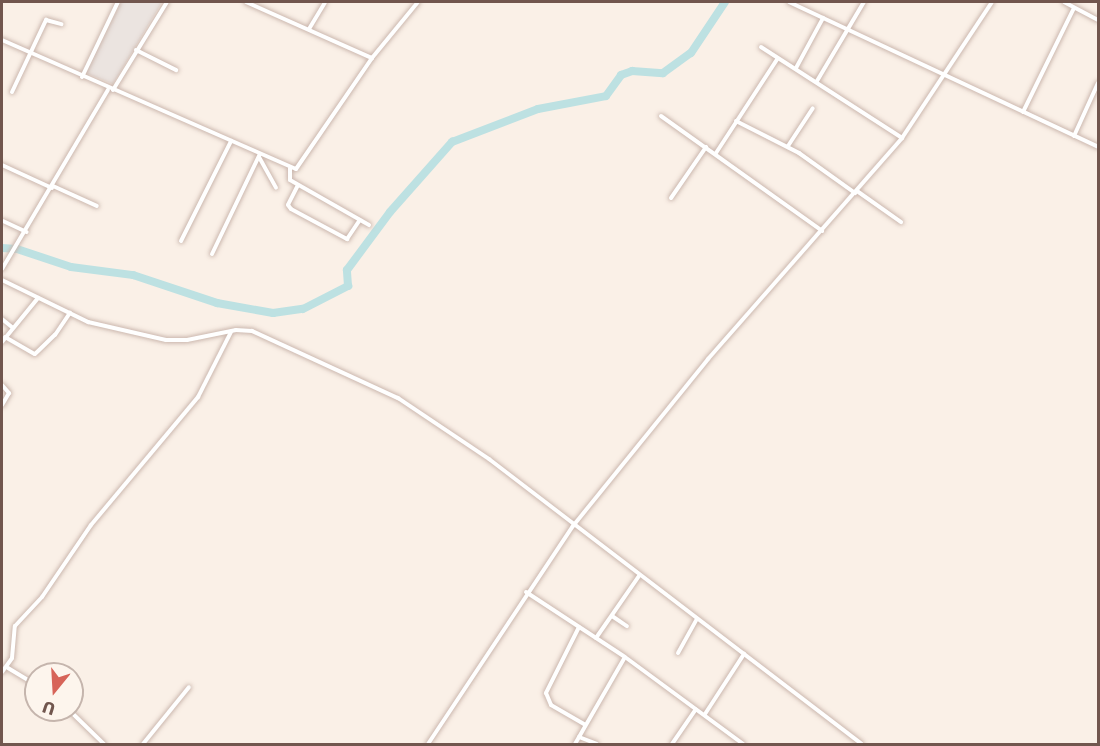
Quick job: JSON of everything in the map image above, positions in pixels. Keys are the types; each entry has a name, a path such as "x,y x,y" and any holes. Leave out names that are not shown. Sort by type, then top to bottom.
{"street":[{"path":"82,77 118,2"},
{"path":"2,269 27,232 111,90 167,2"},
{"path":"246,2 372,58"},
{"path":"309,29 326,2"},
{"path":"2,40 260,155 291,168 298,168 372,58 418,2"},
{"path":"789,2 1098,147"},
{"path":"817,81 846,28 864,2"},
{"path":"428,744 526,592 573,526 720,345 902,138 946,75 992,2"},
{"path":"1064,2 1098,20"},
{"path":"1023,112 1074,8"},
{"path":"796,68 823,18"},
{"path":"12,92 47,19 61,24"},
{"path":"761,47 902,138"},
{"path":"136,50 176,70"},
{"path":"716,153 778,58"},
{"path":"1074,136 1098,83"},
{"path":"788,146 813,108"},
{"path":"661,116 716,153 822,231"},
{"path":"736,121 788,146 901,222"},
{"path":"181,241 231,141"},
{"path":"671,198 706,147"},
{"path":"260,155 276,188"},
{"path":"212,254 260,155"},
{"path":"2,165 97,206"},
{"path":"291,168 288,178 369,225"},
{"path":"298,185 288,205 291,209 347,239 360,220"},
{"path":"3,221 27,232"},
{"path":"2,280 93,324 166,340 187,340 231,331 252,331 409,404 489,459 573,526 862,744"},
{"path":"2,342 12,327 39,298"},
{"path":"5,337 35,354 56,335 70,314"},
{"path":"2,319 12,327"},
{"path":"2,672 8,668 15,626 42,597 91,525 198,398 231,331"},
{"path":"2,385 9,393 2,405"},
{"path":"596,638 639,576"},
{"path":"526,592 625,657 705,714 742,744"},
{"path":"612,615 627,626"},
{"path":"678,653 697,619"},
{"path":"579,627 546,693 551,705 585,726"},
{"path":"705,714 744,654"},
{"path":"574,744 625,657"},
{"path":"8,668 24,678"},
{"path":"143,744 189,687"},
{"path":"672,744 696,709"},
{"path":"81,722 104,744"},
{"path":"579,737 597,744"}],"shaded area":[{"path":"121,2 162,2 113,84 86,73"}],"waterway":[{"path":"2,248 17,249 71,267 133,275 217,303 273,313 303,309 348,286 347,270 390,212 452,142 538,109 606,96 621,75 632,71 663,73 691,53 725,2"}]}
